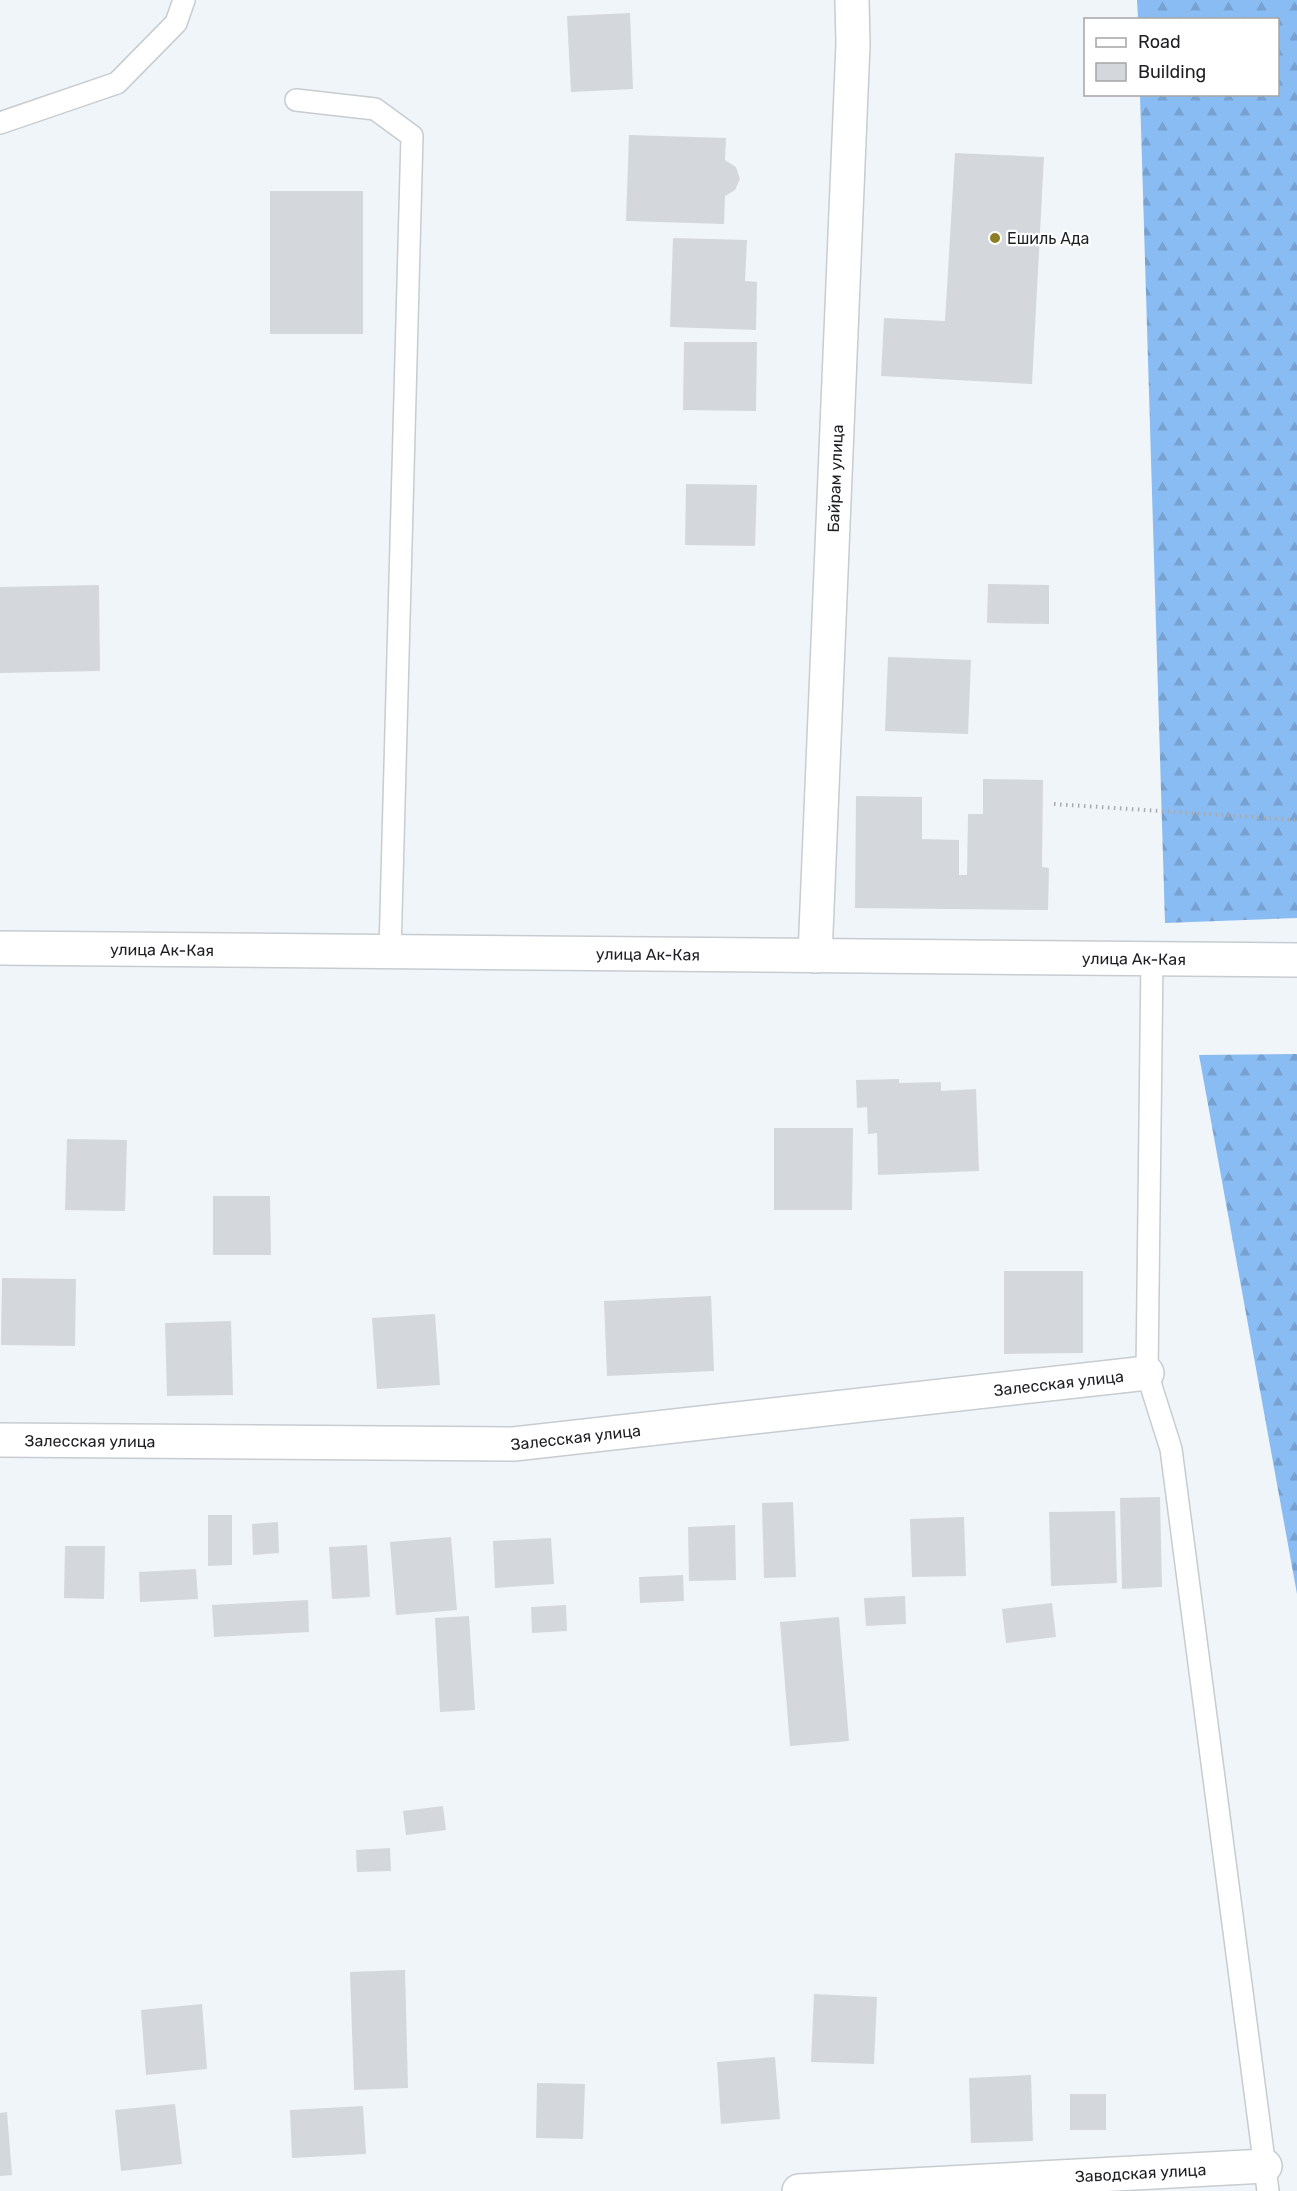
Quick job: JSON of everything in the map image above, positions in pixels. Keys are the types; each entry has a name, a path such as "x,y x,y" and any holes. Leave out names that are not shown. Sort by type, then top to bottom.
{"street":[{"name":"Байрам улица","path":"815,956 853,44 852,0"},
{"name":"улица Ак-Кая","path":"0,948 1297,960"},
{"name":"Залесская улица","path":"0,1440 514,1444 1147,1373"},
{"name":"Заводская улица","path":"800,2191 1267,2178"}],"lane":[{"path":"0,123 117,84 176,23 184,0"},
{"path":"296,100 375,109 412,136 390,952"},
{"path":"1152,959 1147,1373 1171,1449 1267,2178"}],"path":[{"path":"1054,804 1297,820"}],"green space":[{"path":"1137,0 1297,0 1297,918 1165,923 1140,96 1279,96 1279,18 1138,18"},
{"path":"1297,1054 1297,1594 1199,1055"}],"building":[{"path":"630,13 633,89 571,92 567,16"},
{"path":"629,135 726,138 725,160 736,167 740,179 735,190 725,196 724,224 626,221"},
{"name":"Ешиль Ада","path":"955,153 1044,157 1032,384 881,376 884,318 945,321"},
{"path":"270,191 363,191 363,334 270,334"},
{"path":"673,238 747,240 745,281 757,282 756,330 670,327"},
{"path":"684,342 757,342 756,411 683,410"},
{"path":"686,484 757,485 755,546 685,545"},
{"path":"988,584 1049,585 1049,624 987,623"},
{"path":"99,585 100,671 0,673 0,587"},
{"path":"888,657 971,660 968,734 885,731"},
{"path":"983,779 1043,780 1042,867 1049,868 1048,910 855,908 856,796 922,797 922,839 959,840 959,875 967,875 968,814 983,814"},
{"path":"899,1079 899,1083 941,1082 941,1091 976,1089 979,1171 878,1175 877,1133 868,1134 867,1107 857,1108 856,1080"},
{"path":"774,1128 853,1128 852,1210 774,1210"},
{"path":"67,1139 127,1140 125,1211 65,1210"},
{"path":"213,1196 270,1196 271,1255 213,1255"},
{"path":"1004,1271 1083,1271 1083,1353 1004,1354"},
{"path":"2,1278 76,1279 75,1346 1,1345"},
{"path":"711,1296 714,1371 607,1376 604,1301"},
{"path":"435,1314 440,1385 377,1389 372,1318"},
{"path":"231,1321 233,1395 167,1396 165,1323"},
{"path":"1160,1497 1162,1587 1122,1589 1120,1498"},
{"path":"793,1502 796,1577 764,1578 762,1503"},
{"path":"1115,1511 1117,1583 1051,1586 1049,1512"},
{"path":"208,1515 232,1515 232,1565 208,1566"},
{"path":"964,1517 966,1576 912,1577 910,1519"},
{"path":"278,1522 279,1553 253,1555 252,1524"},
{"path":"735,1525 736,1580 689,1581 688,1527"},
{"path":"451,1537 457,1610 396,1615 390,1542"},
{"path":"551,1538 554,1584 495,1588 493,1541"},
{"path":"367,1545 370,1597 332,1599 329,1547"},
{"path":"65,1546 105,1546 104,1599 64,1598"},
{"path":"196,1569 198,1599 140,1602 139,1572"},
{"path":"683,1575 684,1601 640,1603 639,1577"},
{"path":"905,1596 906,1624 866,1626 864,1598"},
{"path":"308,1600 309,1632 214,1637 212,1605"},
{"path":"1052,1603 1056,1637 1006,1643 1002,1609"},
{"path":"566,1605 567,1631 532,1633 531,1607"},
{"path":"469,1616 475,1710 440,1712 435,1618"},
{"path":"839,1617 849,1741 790,1746 780,1622"},
{"path":"443,1806 446,1830 406,1835 403,1811"},
{"path":"390,1848 391,1871 357,1872 356,1850"},
{"path":"405,1970 408,2088 354,2090 350,1972"},
{"path":"814,1994 877,1997 874,2064 811,2062"},
{"path":"202,2004 207,2069 146,2075 141,2010"},
{"path":"775,2057 780,2119 721,2124 717,2062"},
{"path":"1031,2075 1033,2141 971,2143 969,2078"},
{"path":"537,2083 585,2084 583,2139 536,2138"},
{"path":"1070,2094 1106,2094 1106,2130 1070,2130"},
{"path":"175,2104 182,2164 121,2171 115,2110"},
{"path":"363,2106 366,2154 292,2158 290,2110"},
{"path":"7,2112 12,2175 0,2176 0,2113"}],"place":[{"name":"Ешиль Ада","path":"995,238"}]}
